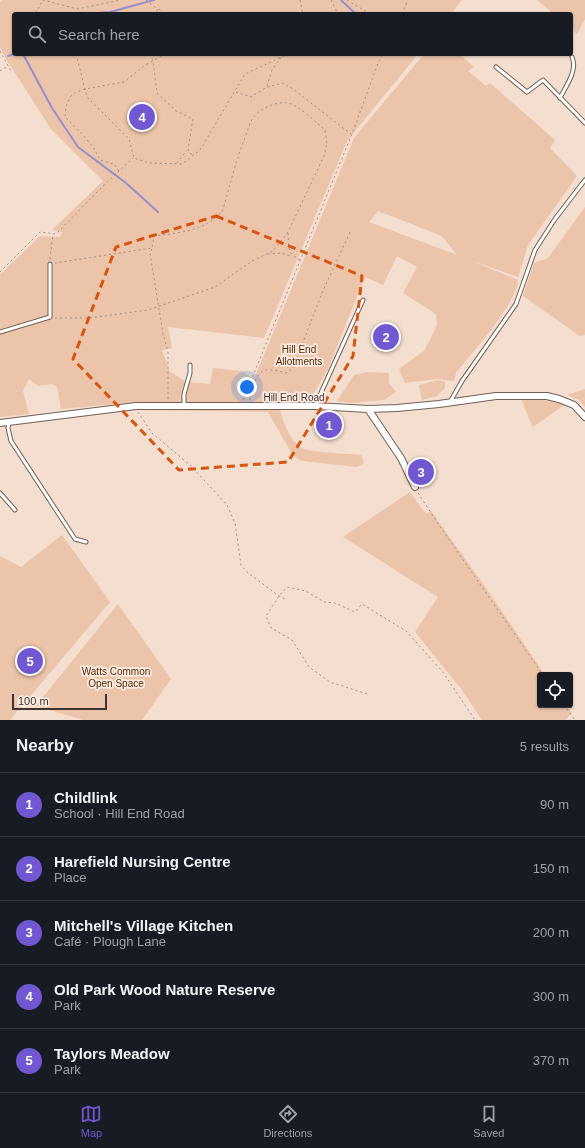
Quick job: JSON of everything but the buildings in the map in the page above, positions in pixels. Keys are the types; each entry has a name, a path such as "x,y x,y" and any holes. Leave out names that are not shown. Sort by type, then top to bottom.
{"street":[{"name":"Hill End Road","path":"0,423 136,406 316,406 368,409 397,408 496,396 548,396 564,400 574,405 585,417"},
{"path":"368,409 401,458 415,487"}],"lane":[{"path":"560,98 574,69 572,57"},
{"path":"496,67 527,92 543,80 585,123"},
{"path":"450,402 462,381 516,304 535,250 555,219 585,180"},
{"path":"0,332 50,318 50,264"},
{"path":"316,406 363,300"},
{"path":"184,406 184,394 190,373 190,365"},
{"path":"9,422 8,428 11,441 75,539 86,542"},
{"path":"0,493 15,510"}],"path":[{"path":"36,12 43,0 77,10 121,0"},
{"path":"146,0 162,12"},
{"path":"300,0 303,12"},
{"path":"331,0 337,12"},
{"path":"347,0 367,12"},
{"path":"403,12 408,0"},
{"path":"0,51 11,71"},
{"path":"77,56 87,97 129,139 134,158"},
{"path":"151,56 157,93 176,111 193,119 188,150 176,163"},
{"path":"119,171 114,164 100,160 95,148 64,117 66,106 71,96 85,89 124,82 145,65 162,56"},
{"path":"241,407 382,56"},
{"path":"134,158 150,163 182,164 200,150 245,74 280,57"},
{"path":"267,87 267,82 272,70 280,57"},
{"path":"0,71 8,66"},
{"path":"235,92 251,97 267,87 283,83 352,134"},
{"path":"50,318 89,318 148,310 158,307 215,287 252,261 273,251 288,232 324,156 327,144 325,130 309,116 290,103 281,102 261,110 253,118 236,160 223,210 218,217 208,224 181,233 154,236 150,253 158,307 162,334 168,352 168,406"},
{"path":"188,150 193,155"},
{"path":"0,272 40,232 56,234 134,158"},
{"path":"248,407 258,374 263,370 287,373 293,368 322,293 351,230"},
{"path":"288,232 289,252 293,257"},
{"path":"53,234 50,264 152,248"},
{"path":"266,254 282,253 300,261"},
{"path":"136,406 140,416 152,432 190,466 227,505 235,523 241,565 247,572 279,596 287,600"},
{"path":"415,487 439,525 542,672"},
{"path":"367,694 330,682 309,667 292,640 271,628 266,616 279,596 287,587 306,591 324,602 335,603 355,612 362,604 406,631 442,671 476,720"},
{"path":"566,708 575,720"}],"highlighted area":[{"path":"216,216 362,276 353,356 288,462 179,470 73,359 116,247"}],"green space":[{"name":"Hill End Allotments","path":"3,0 462,0 453,12 12,12 12,56 416,56 347,141 264,338 168,327 172,348 162,350 170,372 187,382 210,384 213,368 241,371 254,379 354,138 422,56 462,56 474,67 468,71 486,86 490,83 555,140 550,148 577,176 528,245 518,277 470,260 518,280 516,290 502,314 493,328 456,373 454,381 437,379 405,383 399,369 425,350 437,325 436,314 403,293 417,267 397,256 383,285 365,277 327,371 309,401 278,402 286,427 292,439 297,444 302,448 312,451 361,455 364,463 357,467 302,461 293,456 268,412 144,410 127,403 61,409 57,387 52,384 38,386 29,379 23,391 29,414 0,417 0,275 40,236 59,237 63,232 52,230 103,181 51,129 0,48 0,2","holes":["378,211 442,236 457,255 369,222"]},
{"path":"537,0 585,0 585,19 577,34 573,31 573,12 552,12"},
{"path":"585,207 585,335 580,336 523,296 534,263 548,258"},
{"path":"368,372 389,373 389,383 396,392 384,400 351,403 337,401 354,375"},
{"path":"438,380 445,382 445,388 437,396 422,400 419,385"},
{"path":"585,389 585,407 579,400 567,395"},
{"path":"532,399 567,403 533,427 522,400"},
{"path":"410,492 426,514 431,511 543,672 537,672 537,708 568,708 572,713 565,720 482,720 462,690 415,632 438,597 343,537"},
{"path":"62,535 110,602 10,720 0,720 0,556 21,567"},
{"name":"Watts Common Open Space","path":"118,604 171,679 142,720 83,720 36,706"}],"waterway":[{"path":"110,12 154,0"},
{"path":"341,0 354,12"},
{"path":"8,56 12,55"},
{"path":"24,56 52,108 78,147 126,183 158,212"}],"place":[{"name":"Old Park Wood Nature Reserve","path":"142,117"},
{"name":"Harefield Nursing Centre","path":"386,337"},
{"name":"Childlink","path":"329,425"},
{"name":"Mitchell's Village Kitchen","path":"421,472"},
{"name":"Taylors Meadow","path":"30,661"}]}
